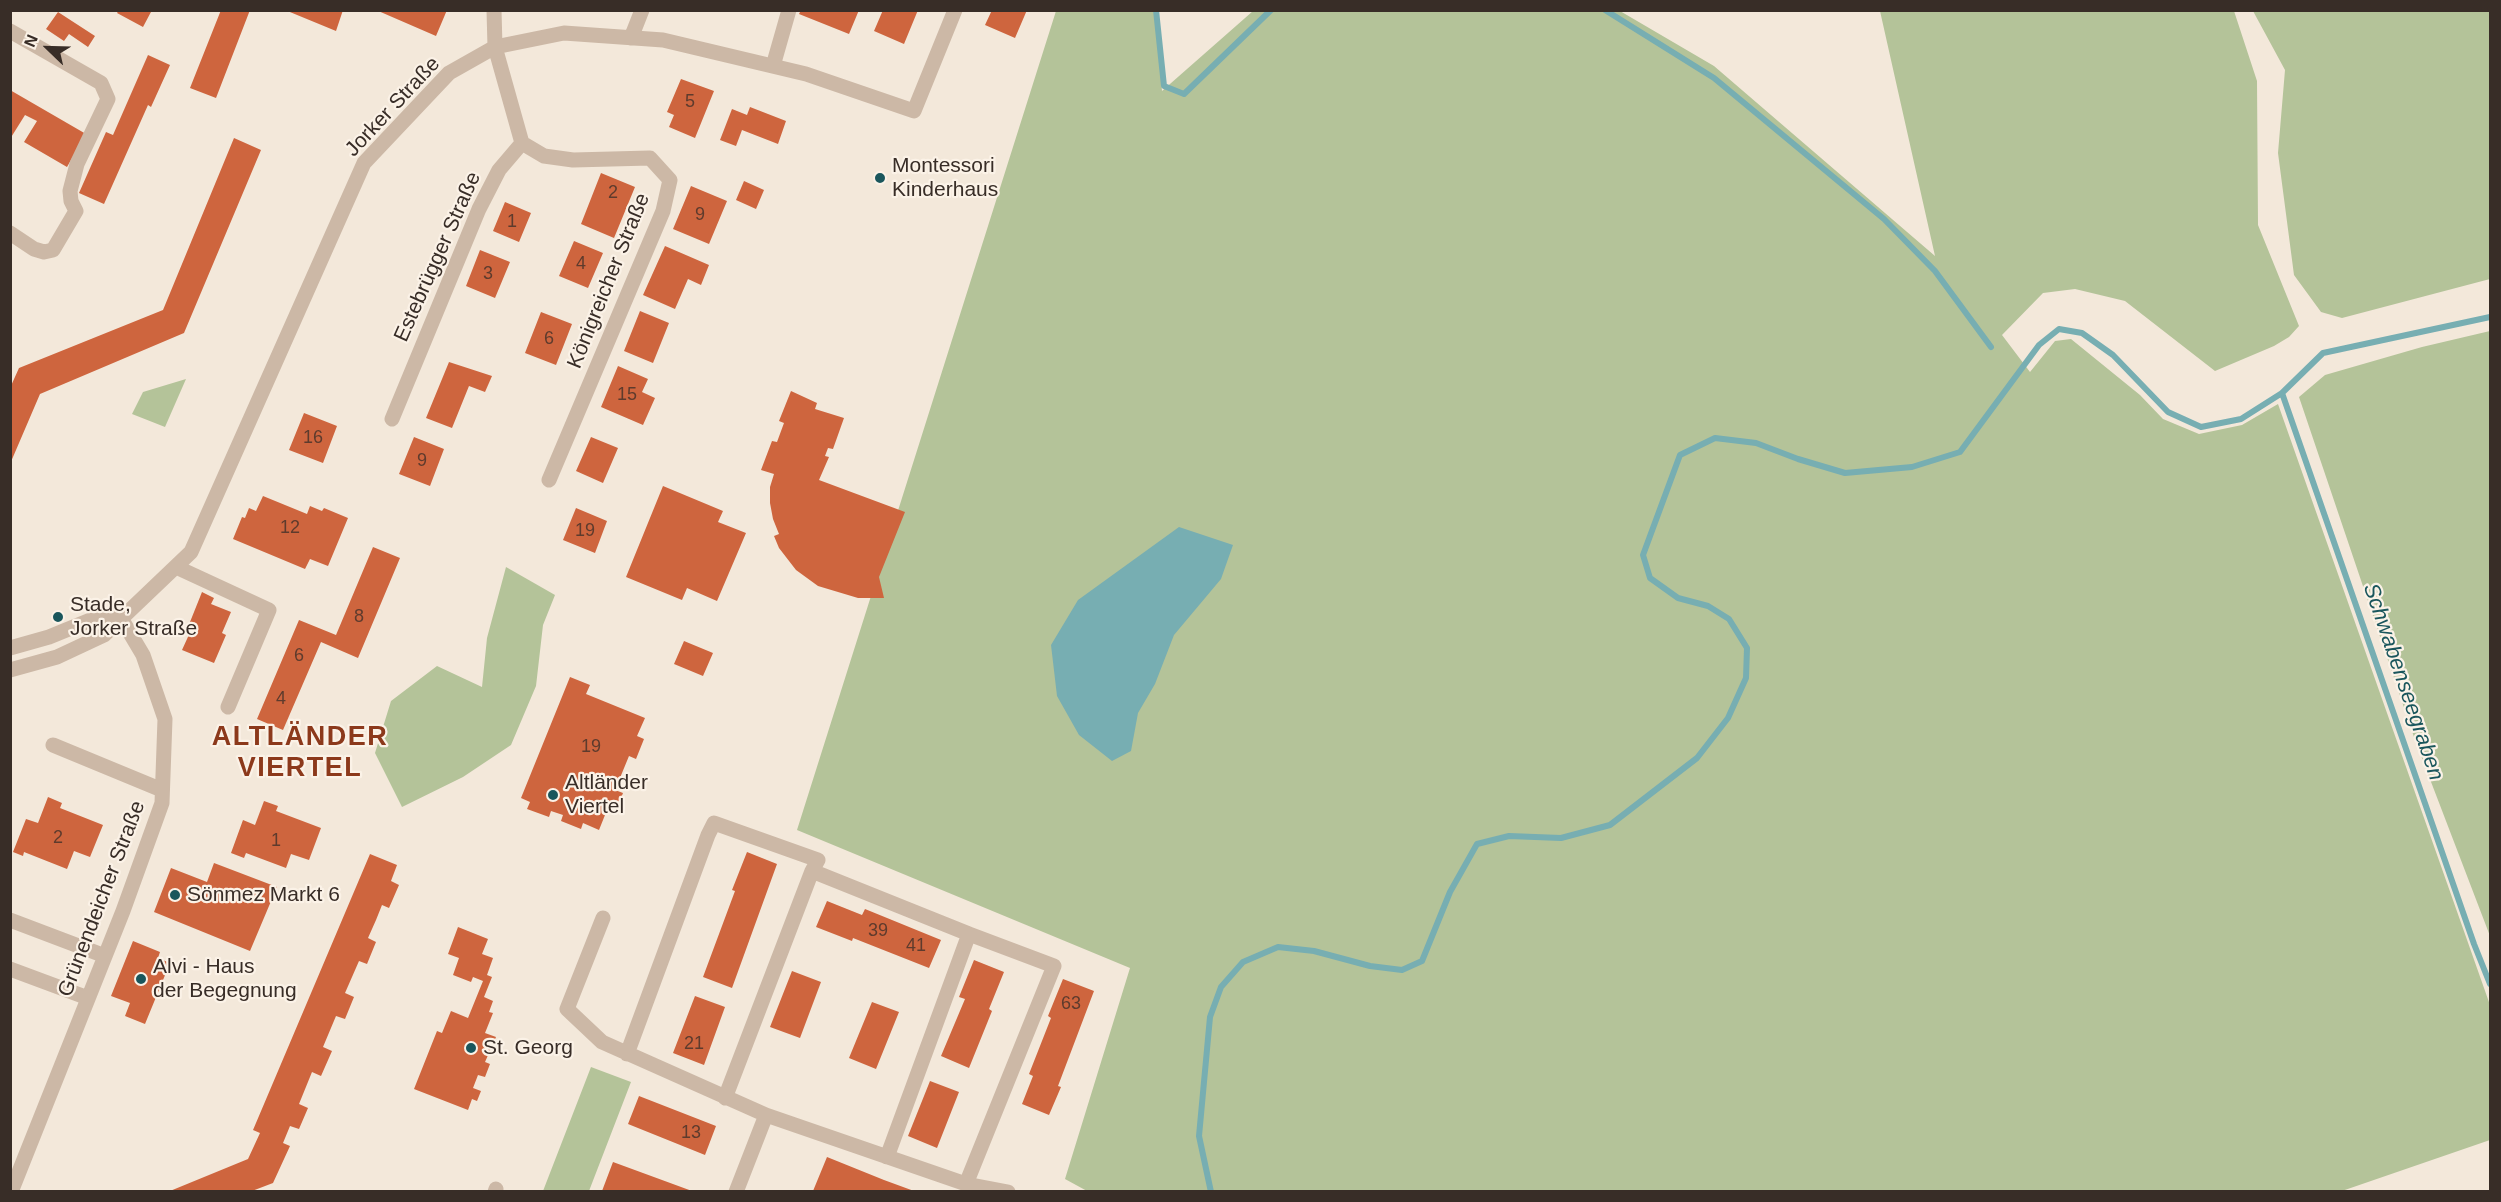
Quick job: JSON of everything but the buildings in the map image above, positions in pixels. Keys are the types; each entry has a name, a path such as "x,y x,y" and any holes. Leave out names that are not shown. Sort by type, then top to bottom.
{"street":[{"path":"494,10 495,47 522,143"},
{"path":"631,38 642,10"},
{"path":"773,66 789,10"},
{"name":"Jorker Straße","path":"10,670 46,661 89,644 104,635 191,552 364,163 449,73 495,47 564,33 663,40 806,74 914,111 956,10"},
{"path":"10,31 101,83 108,99 77,164 70,191 71,201 76,211 53,250 44,252 34,249 10,233"},
{"name":"Estebrügger Straße","path":"392,419 479,209 499,170 522,143"},
{"name":"Königreicher Straße","path":"522,143 544,156 573,160 650,158 670,180 663,211 549,480"},
{"path":"176,567 269,610 228,707"},
{"path":"10,648 48,637 98,617 121,618"},
{"name":"Grünendeicher Straße","path":"11,1191 105,956 162,803 165,719 143,655 121,618"},
{"path":"54,745 162,790"},
{"path":"627,1054 714,822 818,860 725,1098"},
{"path":"812,872 1054,966 966,1184"},
{"path":"603,918 567,1009 602,1042 766,1115 966,1184 1008,1191"},
{"path":"10,920 105,956"},
{"path":"887,1157 969,934"},
{"path":"10,969 88,998"},
{"path":"736,1191 766,1115"}],"green space":[{"path":"1056,11 1156,11 1162,91 1253,11 1620,11 1714,66 1935,256 1880,11 2234,11 2257,81 2258,225 2299,326 2289,337 2274,346 2215,371 2125,301 2075,289 2043,293 2002,335 2030,372 2055,341 2071,339 2140,395 2163,419 2199,434 2242,425 2278,404 2490,1005 2490,1140 2339,1192 1087,1191 1065,1179 1130,968 797,830"},
{"path":"2253,11 2490,11 2490,279 2342,318 2321,312 2294,275 2278,153 2285,70"},
{"path":"2490,331 2490,936 2415,740 2299,397 2325,375 2422,347"},
{"path":"186,379 165,427 132,414 143,392"},
{"path":"506,567 555,595 543,625 536,686 511,745 463,777 402,807 375,753 391,701 437,666 482,687 487,638"},
{"path":"591,1067 631,1082 589,1191 543,1191"}],"water":[{"path":"1179,527 1233,545 1221,579 1174,635 1155,684 1138,713 1131,751 1112,761 1079,735 1057,696 1051,645 1078,600"}],"waterway":[{"path":"1156,10 1164,86 1184,94 1271,10"},
{"path":"1605,10 1714,78 1884,219 1935,271 1991,347"},
{"path":"1211,1192 1199,1136 1210,1017 1221,987 1243,962 1278,947 1314,951 1370,966 1402,970 1422,961 1450,892 1477,844 1509,836 1561,838 1610,825 1697,758 1728,718 1746,678 1747,648 1729,619 1708,606 1678,598 1650,578 1643,555 1680,455 1715,438 1756,443 1845,473 1912,467 1960,452 2039,345 2059,329 2082,333 2113,355 2168,412 2201,427 2241,419 2282,393 2323,353 2490,317"},
{"name":"Schwabenseegraben","path":"2282,393 2474,944 2490,984"}],"place":[{"name":"Montessori Kinderhaus","path":"880,178"},
{"name":"Stade, Jorker Straße","path":"58,617"},
{"name":"Altländer Viertel","path":"553,795"},
{"name":"Sönmez Markt 6","path":"175,895"},
{"name":"Alvi - Haus der Begegnung","path":"141,979"},
{"name":"St. Georg","path":"471,1048"}],"district":[{"name":"ALTLÄNDER VIERTEL","path":"300,754"}]}
